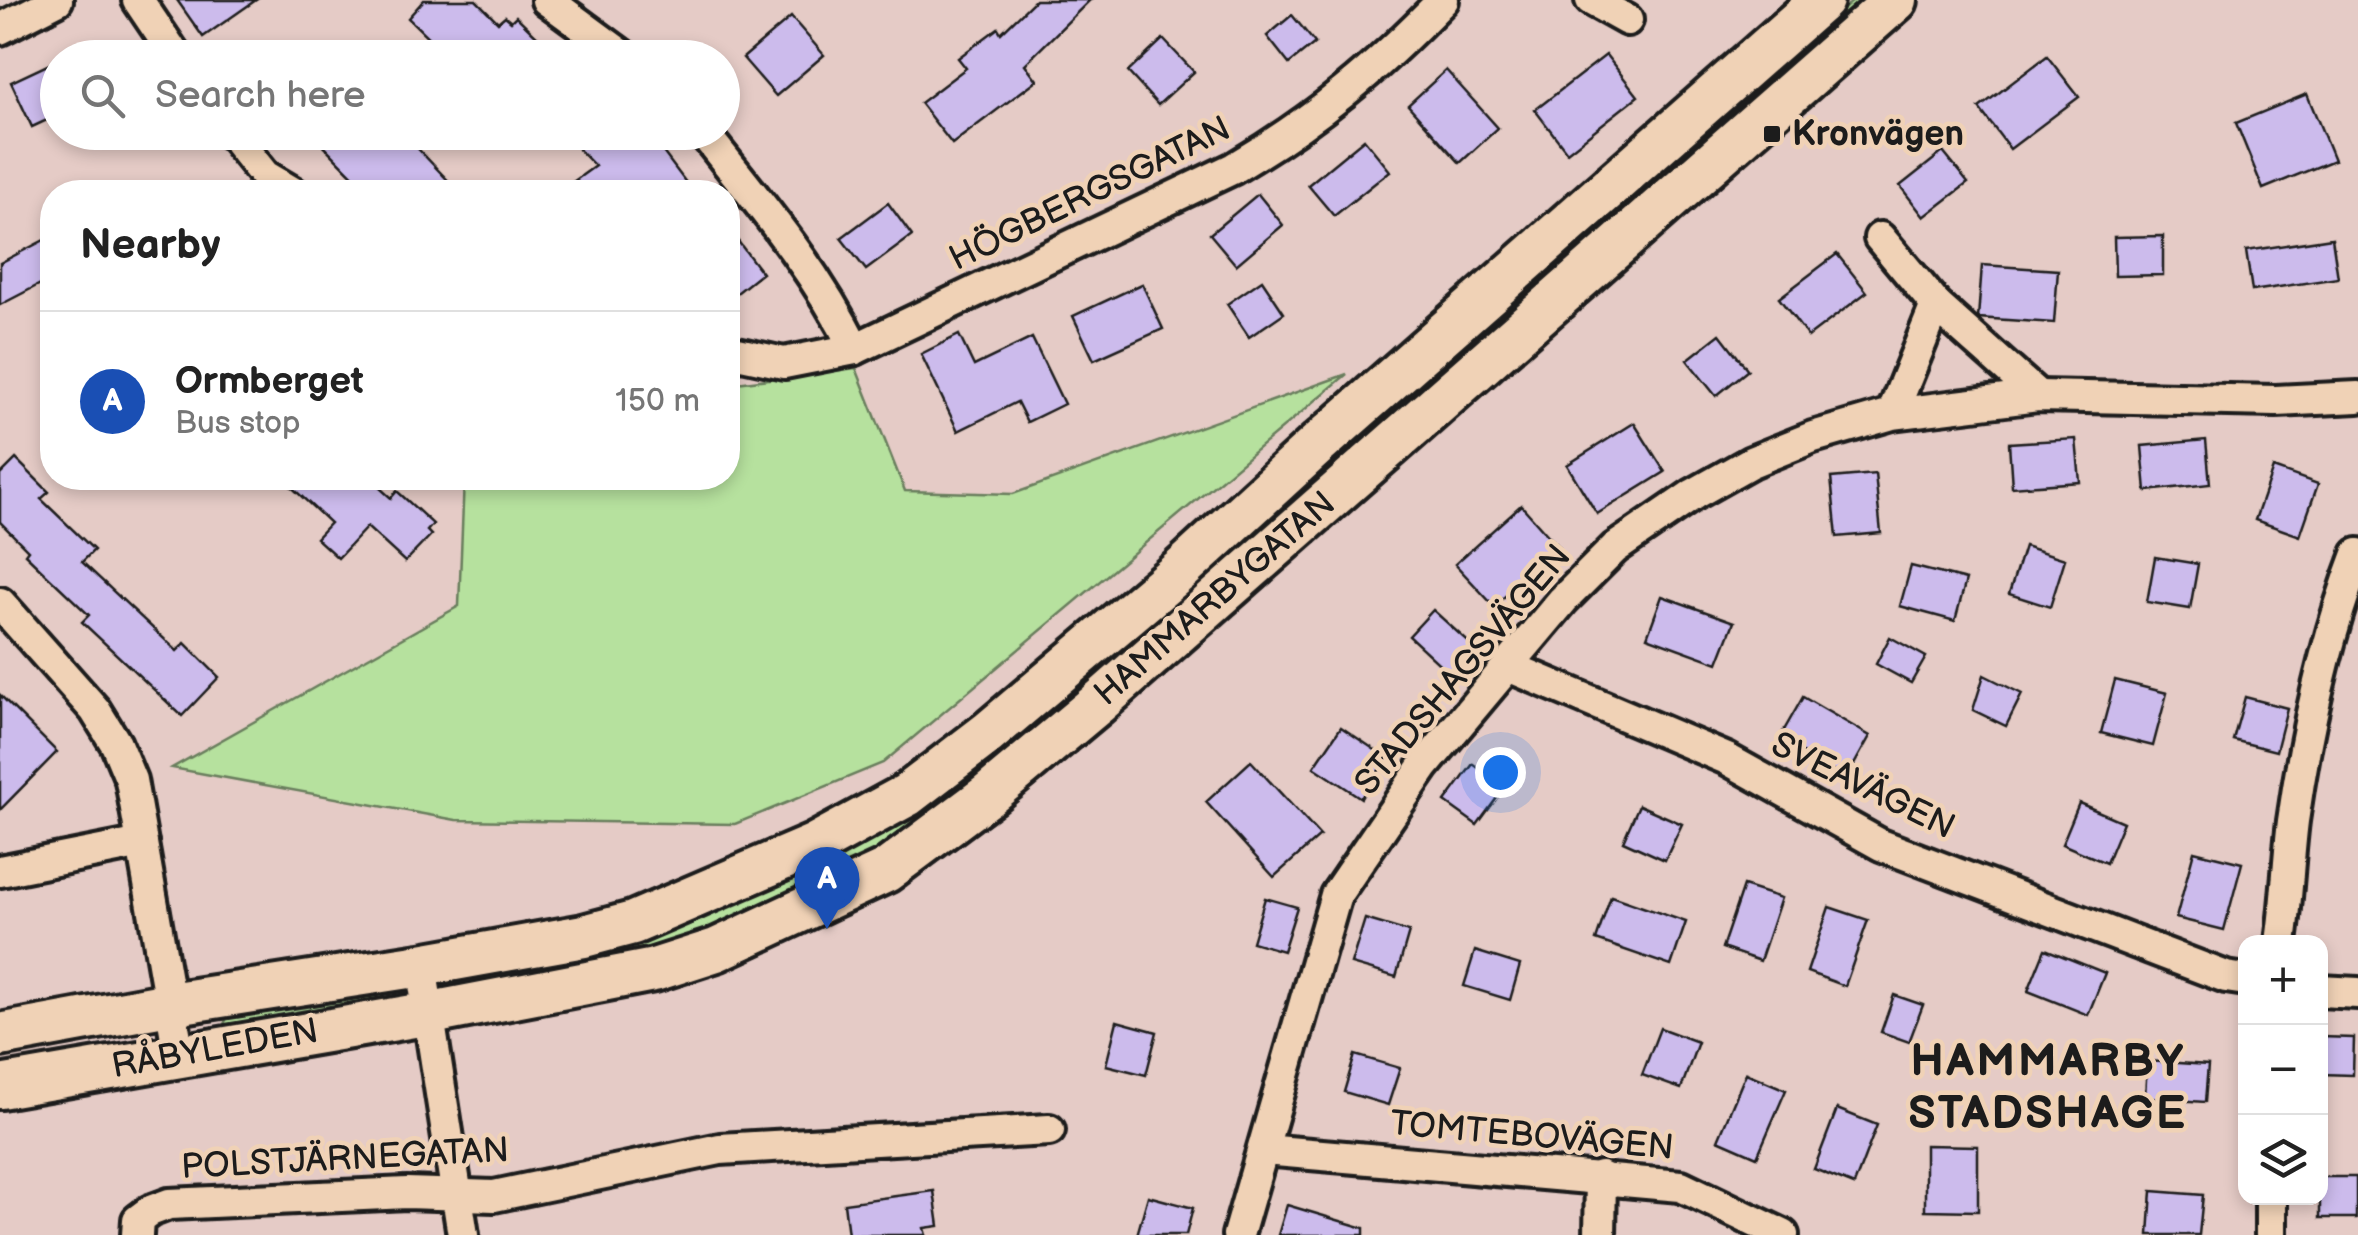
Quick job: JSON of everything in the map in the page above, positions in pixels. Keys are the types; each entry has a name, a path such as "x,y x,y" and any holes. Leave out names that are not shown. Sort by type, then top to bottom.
{"main road":[{"name":"HAMMARBYGATAN","path":"421,965 584,936 632,923 815,845 908,794 1182,569 1822,0"},
{"name":"HAMMARBYGATAN","path":"430,1013 654,970 716,950 886,871 988,795 1097,704 1896,0"},
{"name":"RÅBYLEDEN","path":"0,1035 421,965"},
{"name":"RÅBYLEDEN","path":"0,1087 430,1013"}],"street":[{"path":"0,29 57,0"},
{"path":"138,0 164,40"},
{"path":"547,0 601,40"},
{"name":"HÖGBERGSGATAN","path":"740,354 784,363 854,349 1234,168 1341,98 1443,0"},
{"path":"1590,0 1626,20"},
{"path":"240,150 256,180"},
{"path":"717,150 806,262 830,299 854,349"},
{"path":"1880,238 1936,305 2038,396"},
{"path":"1892,414 1936,305"},
{"name":"STADSHAGSVÄGEN","path":"1238,1235 1336,895 1424,766 1563,600 1616,548 1694,494 1751,462 1892,414 2038,396 2276,401 2358,398"},
{"path":"2282,935 2293,823 2317,688 2351,593 2358,554"},
{"path":"0,603 95,710 116,744 131,780 180,1055"},
{"name":"SVEAVÄGEN","path":"1508,666 1727,760 1882,845 2238,979"},
{"path":"0,871 142,842"},
{"path":"421,965 463,1235"},
{"path":"2328,992 2358,994"},
{"name":"POLSTJÄRNEGATAN","path":"136,1235 138,1220 169,1204 407,1193 494,1196 720,1149 1050,1130"},
{"name":"TOMTEBOVÄGEN","path":"1264,1150 1682,1186 1783,1235"},
{"path":"1600,1235 1601,1177"},
{"path":"2270,1235 2271,1205"}],"green space":[{"path":"1854,0 1877,0 1061,714 883,850 747,918 669,946 589,968 587,960 701,920 867,838 1682,151"},
{"path":"856,368 905,491 1013,494 1347,374 883,763 735,824 456,820 172,768 459,606 464,490 740,490 740,382"},
{"path":"378,990 384,997 381,1004 232,1031 224,1024 228,1016"}],"building":[{"path":"177,0 256,0 203,37"},
{"path":"424,0 476,0 498,22 505,16 511,21 516,16 541,40 431,40 408,18"},
{"path":"1035,0 1090,0 1025,64 1037,80 952,144 920,103 966,68 958,58 998,28 1001,33"},
{"path":"1292,15 1315,43 1289,64 1267,36"},
{"path":"791,17 824,55 776,96 743,58"},
{"path":"1163,39 1194,72 1158,105 1128,72"},
{"path":"1606,55 1638,96 1567,152 1535,110"},
{"path":"2047,56 2079,97 2010,149 1979,108"},
{"path":"40,68 40,123 32,127 11,82"},
{"path":"1446,70 1498,128 1460,163 1408,105"},
{"path":"2307,94 2334,160 2263,189 2236,123"},
{"path":"1364,139 1390,171 1334,216 1308,185"},
{"path":"328,150 419,150 448,180 357,180"},
{"path":"579,150 661,150 684,180 576,180 595,166"},
{"path":"1943,152 1968,183 1924,217 1900,186"},
{"path":"1258,194 1283,225 1236,265 1210,234"},
{"path":"888,203 912,236 866,270 841,238"},
{"path":"2163,236 2163,275 2115,276 2114,237"},
{"path":"2332,238 2338,278 2252,291 2246,251"},
{"path":"40,242 40,284 0,305 0,263"},
{"path":"740,244 762,273 740,290"},
{"path":"1837,254 1867,292 1808,337 1779,298"},
{"path":"1982,265 2058,270 2054,323 1978,318"},
{"path":"1262,280 1284,313 1249,337 1227,304"},
{"path":"1142,284 1163,329 1094,360 1073,316"},
{"path":"1720,334 1748,370 1716,396 1687,360"},
{"path":"959,335 974,366 1032,338 1064,404 1027,422 1017,402 958,431 921,354"},
{"path":"1634,423 1665,472 1597,514 1567,465"},
{"path":"2076,439 2080,482 2012,487 2009,443"},
{"path":"2206,440 2210,484 2146,491 2142,446"},
{"path":"16,459 40,483 40,490 49,492 41,499 94,550 82,562 177,651 185,643 219,677 182,716 82,622 89,615 25,554 28,550 0,522 0,475"},
{"path":"2273,468 2318,484 2300,536 2255,520"},
{"path":"1875,474 1881,533 1837,537 1831,478"},
{"path":"295,490 382,490 391,498 397,491 433,524 427,531 431,535 405,562 367,527 338,558 316,538 330,523"},
{"path":"1521,505 1559,548 1494,606 1455,564"},
{"path":"2024,546 2065,559 2050,607 2009,594"},
{"path":"2155,557 2198,564 2190,609 2147,602"},
{"path":"1911,566 1966,580 1955,621 1900,606"},
{"path":"1662,596 1734,622 1718,663 1647,637"},
{"path":"1433,610 1475,648 1450,674 1409,636"},
{"path":"1890,637 1926,657 1911,683 1876,664"},
{"path":"1984,675 2022,694 2006,726 1973,710"},
{"path":"2115,680 2167,693 2153,746 2101,733"},
{"path":"0,695 57,752 0,810"},
{"path":"1803,697 1870,736 1846,779 1779,739"},
{"path":"2245,697 2287,708 2276,751 2233,740"},
{"path":"1341,727 1387,758 1361,798 1314,767"},
{"path":"1251,761 1320,836 1274,877 1206,802"},
{"path":"1473,764 1505,787 1477,825 1445,802"},
{"path":"2079,803 2123,822 2106,863 2062,844"},
{"path":"1639,805 1682,824 1665,860 1623,841"},
{"path":"2194,851 2242,863 2224,930 2176,918"},
{"path":"1743,886 1781,898 1760,961 1722,948"},
{"path":"1611,896 1686,922 1671,966 1596,940"},
{"path":"1265,898 1297,907 1283,951 1252,942"},
{"path":"1829,907 1868,920 1845,986 1807,972"},
{"path":"1365,919 1409,932 1396,977 1351,964"},
{"path":"2045,949 2105,973 2088,1015 2028,991"},
{"path":"1475,951 1520,965 1510,1000 1464,986"},
{"path":"1894,995 1923,1005 1909,1042 1881,1032"},
{"path":"1117,1021 1157,1032 1146,1075 1106,1065"},
{"path":"1660,1028 1698,1042 1681,1089 1642,1075"},
{"path":"2328,1037 2354,1038 2353,1075 2328,1074"},
{"path":"1355,1055 1400,1068 1388,1105 1344,1092"},
{"path":"2147,1061 2208,1065 2205,1102 2145,1098"},
{"path":"1746,1073 1786,1090 1757,1157 1718,1140"},
{"path":"1837,1109 1877,1125 1854,1185 1814,1169"},
{"path":"1925,1145 1978,1146 1978,1211 1925,1210"},
{"path":"2328,1177 2356,1177 2356,1218 2320,1218 2320,1205 2328,1205"},
{"path":"934,1191 939,1226 924,1228 926,1235 848,1235 844,1203"},
{"path":"2152,1191 2203,1195 2199,1235 2149,1235"},
{"path":"1148,1196 1193,1208 1186,1235 1137,1235"},
{"path":"1287,1205 1364,1228 1364,1235 1278,1235"}],"place":[{"name":"Kronvägen","path":"1772,134"},
{"name":"Ormberget","path":"827,929"}],"district":[{"name":"HAMMARBY STADSHAGE","path":"2048,1088"}]}
